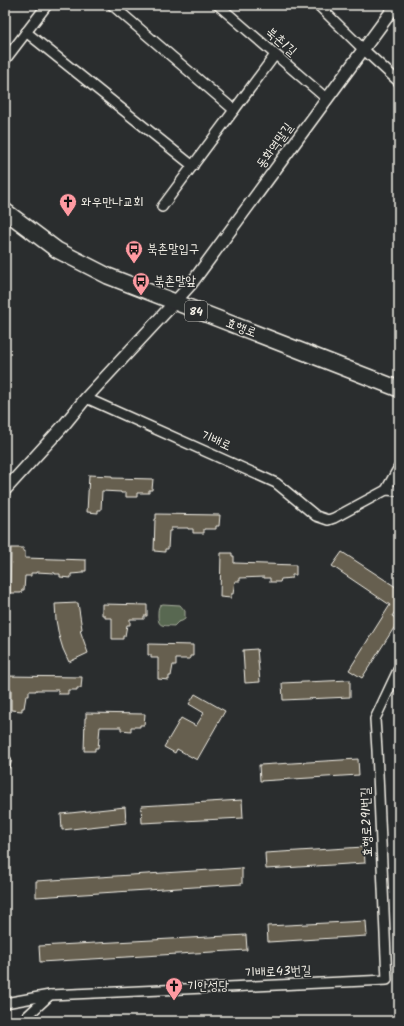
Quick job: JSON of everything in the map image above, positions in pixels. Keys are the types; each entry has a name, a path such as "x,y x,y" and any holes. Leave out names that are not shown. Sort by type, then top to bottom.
{"main road":[{"name":"효행로","path":"5,211 57,250 108,276 399,389"}],"street":[{"path":"5,60 47,5"},
{"path":"112,5 234,110"},
{"name":"북촌1길","path":"218,5 327,99"},
{"path":"318,5 399,82"},
{"name":"동화역말길","path":"175,302 191,284 396,5"},
{"path":"26,32 193,166"},
{"path":"162,207 275,55"},
{"path":"5,490 64,425 86,398 175,302"},
{"name":"기배로","path":"86,398 276,483 316,516 328,520 386,490"},
{"path":"399,467 386,490 399,491"},
{"name":"효행로291번길","path":"387,980 378,750 374,719 399,668"},
{"name":"기배로43번길","path":"5,1003 50,995 387,980"},
{"path":"22,1021 50,995"}],"green space":[{"path":"160,605 180,605 185,611 185,619 178,622 174,626 164,626 160,624 158,619 158,610"}],"building":[{"path":"89,475 112,476 112,478 153,479 152,490 149,490 149,493 137,493 137,497 126,497 126,493 121,492 102,491 101,510 98,510 98,513 87,512"},
{"path":"156,514 220,515 219,526 216,526 216,529 204,529 204,533 193,533 193,529 188,528 171,528 171,531 169,531 168,549 165,549 165,552 154,551"},
{"path":"11,548 23,548 23,551 25,551 25,558 86,560 86,571 83,571 83,573 71,574 71,578 60,577 60,574 55,573 31,573 31,576 25,576 24,590 22,590 21,593 10,593"},
{"path":"342,552 399,589 399,606 392,616 399,620 362,678 349,670 390,605 332,566"},
{"path":"221,553 232,553 232,556 234,556 234,563 296,565 296,575 292,575 292,578 281,579 280,582 270,582 270,578 264,577 240,578 240,581 235,581 231,598 220,597"},
{"path":"78,603 82,629 80,630 88,653 69,662 59,636 55,604"},
{"path":"102,604 147,605 147,616 144,616 144,619 130,619 130,625 127,625 123,639 112,639 112,618 105,618 105,615 102,615"},
{"path":"148,644 193,645 193,656 190,656 190,659 176,659 176,665 173,665 169,680 158,679 158,658 151,658 151,655 148,655"},
{"path":"257,649 260,682 245,683 243,650"},
{"path":"5,676 82,677 81,688 77,688 77,690 68,690 68,694 58,694 58,690 29,691 29,696 26,696 22,711 11,710 11,689 5,689"},
{"path":"350,680 350,697 283,700 282,683"},
{"path":"195,694 225,711 197,760 177,749 175,753 164,747 181,718 196,726 204,713 189,704"},
{"path":"86,713 145,714 144,725 140,725 140,727 131,727 131,731 121,730 121,727 100,727 98,748 95,748 95,751 84,751"},
{"path":"358,759 359,775 260,781 259,765"},
{"path":"242,800 243,818 142,823 141,806"},
{"path":"125,807 126,823 62,830 61,814"},
{"path":"364,847 365,863 266,869 265,853"},
{"path":"242,868 242,884 36,897 36,881"},
{"path":"366,921 367,936 268,942 267,926"},
{"path":"246,935 247,950 40,962 39,946"}],"place":[{"name":"와우만나교회","path":"68,217"},
{"name":"북촌말입구","path":"134,264"},
{"name":"북촌말앞","path":"141,296"},
{"name":"기안성당","path":"174,1001"}]}
